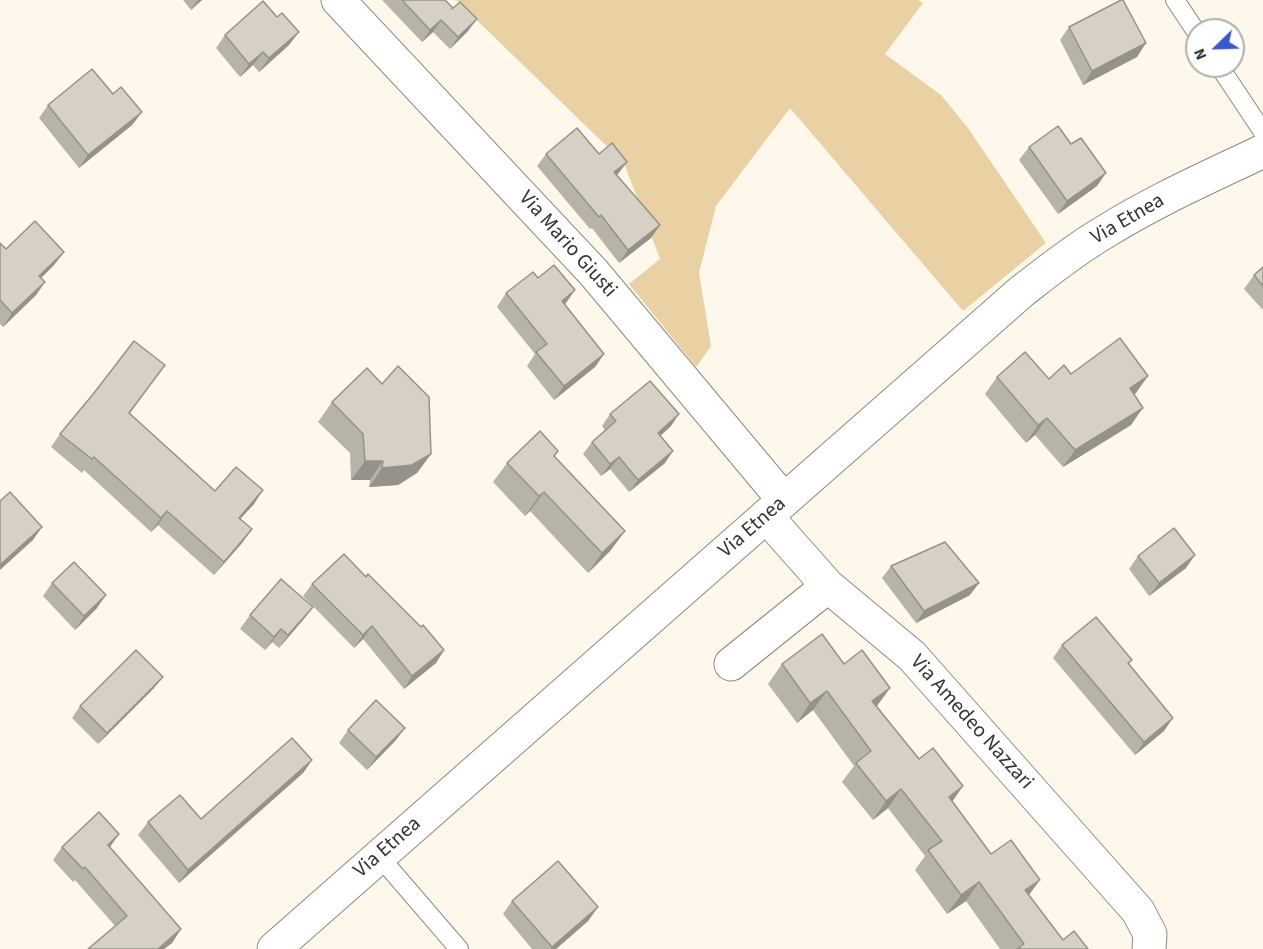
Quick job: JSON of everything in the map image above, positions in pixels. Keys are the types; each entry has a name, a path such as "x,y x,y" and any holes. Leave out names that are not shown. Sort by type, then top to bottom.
{"street":[{"name":"Via Mario Giusti","path":"338,0 594,273 775,508"},
{"name":"Via Etnea","path":"274,949 1004,307 1059,262 1134,215 1263,151"},
{"name":"Via Amedeo Nazzari","path":"775,508 828,586 912,656 1131,902 1150,934 1149,949"},
{"path":"730,664 828,586"}],"lane":[{"path":"1175,0 1187,18"},
{"path":"1227,78 1263,132"},
{"path":"379,856 459,949"}],"shaded area":[{"path":"456,0 918,0 923,3 885,54 941,95 968,128 1046,243 963,311 790,108 716,206 699,273 711,346 696,367 629,284 660,259 624,163"}],"building":[{"path":"402,0 445,0 452,9 460,2 477,19 458,37 441,20 430,30"},
{"path":"1121,0 1146,43 1092,71 1069,27"},
{"path":"263,1 277,17 282,13 299,32 269,58 263,52 249,64 225,35"},
{"path":"92,69 113,94 121,87 142,112 88,155 48,105"},
{"path":"1058,126 1071,144 1081,138 1106,173 1067,201 1029,147"},
{"path":"577,128 599,154 612,143 627,162 614,172 660,225 628,250 601,215 599,217 546,154"},
{"path":"35,221 64,252 39,276 45,282 12,313 0,300 0,243 6,249"},
{"path":"554,265 575,290 562,301 604,354 564,386 536,352 547,344 506,293 533,272 538,278"},
{"path":"1263,267 1263,286 1254,275"},
{"path":"1120,338 1148,376 1130,388 1143,408 1075,450 1047,418 1038,425 997,377 1025,352 1049,379 1064,365 1071,374"},
{"path":"134,341 165,365 129,413 215,491 236,467 263,490 239,518 252,529 224,562 167,511 161,518 94,457 92,459 60,434"},
{"path":"398,366 429,397 431,454 412,465 382,468 383,461 365,461 363,434 332,402 367,368 382,384"},
{"path":"650,381 679,414 658,433 673,451 638,480 619,457 610,464 592,442 616,421 610,414"},
{"path":"540,431 558,451 554,456 625,531 602,553 544,492 539,496 507,463"},
{"path":"10,492 42,527 0,565 0,501"},
{"path":"1174,528 1195,555 1159,583 1138,556"},
{"path":"945,542 979,583 924,611 891,566"},
{"path":"344,554 366,577 368,574 421,627 423,625 444,650 412,676 372,626 363,635 312,584"},
{"path":"74,562 106,595 84,616 52,583"},
{"path":"281,579 313,607 288,635 281,629 274,637 250,615"},
{"path":"1096,617 1132,660 1128,663 1173,718 1144,742 1062,645"},
{"path":"822,634 844,664 862,650 890,688 872,701 919,759 933,748 963,786 949,797 991,854 1011,840 1040,880 1025,890 1063,940 1074,931 1088,949 1017,949 1024,944 979,882 961,895 928,850 942,841 901,789 886,801 856,763 871,751 827,691 810,703 782,664"},
{"path":"136,650 163,677 107,733 80,706"},
{"path":"376,700 405,728 376,757 348,730"},
{"path":"292,738 312,760 188,870 148,822 180,795 201,819"},
{"path":"99,812 119,834 108,845 181,929 158,949 88,949 127,916 85,867 83,869 62,847"},
{"path":"558,861 598,907 552,947 512,901"}]}
